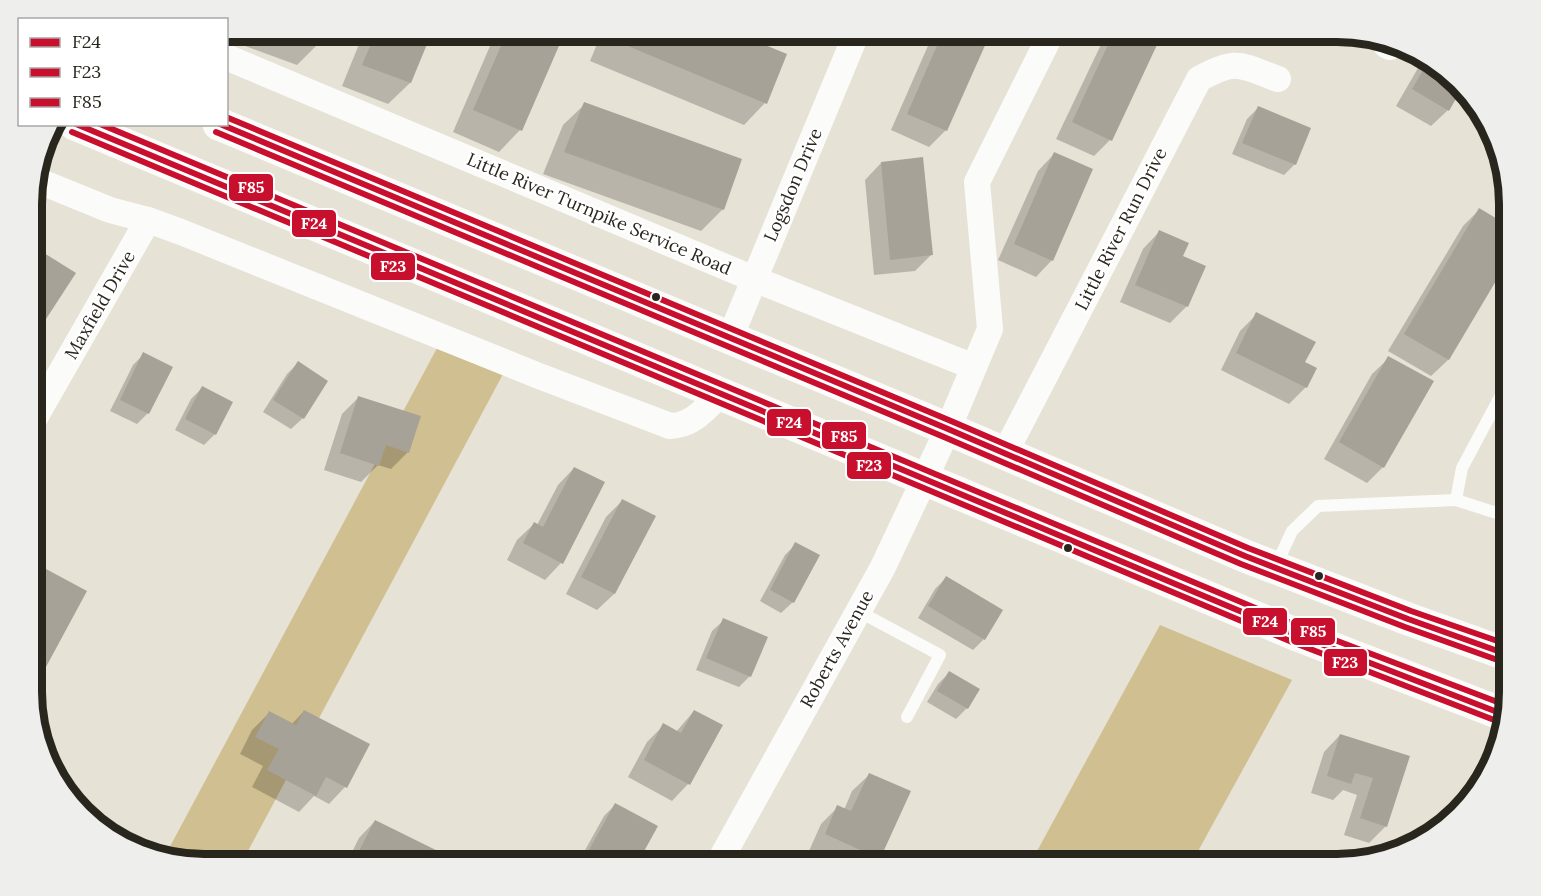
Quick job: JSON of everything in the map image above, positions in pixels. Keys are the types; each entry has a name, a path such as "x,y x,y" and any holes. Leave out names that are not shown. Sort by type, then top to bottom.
{"main road":[{"path":"80,126 1295,634 1498,712"},
{"path":"224,126 1275,568 1499,651"}],"street":[{"name":"Logsdon Drive","path":"730,338 853,42"},
{"path":"948,429 990,329 977,182 1047,42"},
{"name":"Little River Turnpike Service Road","path":"228,58 754,279 974,367"},
{"name":"Little River Run Drive","path":"1005,453 1199,79 1219,68 1238,65 1278,79"},
{"path":"43,183 110,210 148,220 670,426 690,422 721,394"},
{"name":"Maxfield Drive","path":"42,405 148,220"},
{"name":"Roberts Avenue","path":"724,854 883,567 948,429"}],"lane":[{"path":"1456,500 1462,468 1499,399"},
{"path":"1275,568 1292,531 1318,506 1456,500 1499,514"},
{"path":"858,611 940,655 907,717"}],"shaded area":[{"path":"444,335 510,361 246,854 183,853 168,850"},
{"path":"1160,625 1292,680 1196,854 1035,854"}],"building":[{"path":"372,42 428,42 411,83 362,65"},
{"path":"503,42 561,42 522,131 473,110"},
{"path":"618,42 758,42 787,54 767,104"},
{"path":"939,42 987,42 947,131 907,114"},
{"path":"1109,42 1158,42 1112,141 1072,122"},
{"path":"1424,68 1458,96 1449,111 1412,89"},
{"path":"584,102 742,159 724,210 564,152"},
{"path":"1258,106 1311,128 1296,165 1242,143"},
{"path":"1054,152 1093,169 1053,261 1014,244"},
{"path":"923,157 933,255 890,260 881,162"},
{"path":"1479,208 1499,220 1499,276 1449,360 1404,334"},
{"path":"1159,230 1189,243 1183,256 1206,266 1188,307 1135,285"},
{"path":"42,252 76,273 42,325"},
{"path":"1256,312 1316,342 1305,362 1317,368 1307,388 1236,353"},
{"path":"143,352 173,367 149,414 120,400"},
{"path":"1388,356 1434,381 1384,468 1339,442"},
{"path":"298,361 328,381 304,419 273,400"},
{"path":"202,386 233,402 216,435 185,419"},
{"path":"358,396 421,416 409,453 386,445 379,466 340,453"},
{"path":"574,467 605,482 563,564 523,543 534,522 543,527"},
{"path":"622,499 656,516 615,594 581,577"},
{"path":"795,542 820,555 794,603 770,590"},
{"path":"46,569 87,591 42,674 42,576"},
{"path":"946,576 1003,610 985,640 928,606"},
{"path":"723,618 768,637 751,677 706,658"},
{"path":"949,671 980,689 968,709 937,691"},
{"path":"304,710 370,744 347,788 326,777 316,796 267,770 279,749 255,737 269,711 296,725"},
{"path":"694,710 723,725 690,785 644,760 663,723 681,733"},
{"path":"1340,734 1410,756 1387,827 1360,818 1373,778 1355,773 1351,784 1327,776"},
{"path":"869,773 911,791 882,854 869,854 825,834 837,805 851,811"},
{"path":"615,803 658,826 643,854 597,854 589,850"},
{"path":"375,820 444,854 358,854"}],"transit line":[{"name":"F85","path":"228,118 1248,548 1411,611 1499,642"},
{"name":"F24","path":"81,126 1295,634 1498,712"},
{"name":"F85","path":"105,126 1298,626 1499,703"},
{"name":"F24","path":"225,126 1245,556 1499,651"},
{"name":"F23","path":"72,132 1292,642 1496,721"},
{"name":"F23","path":"216,132 1241,564 1499,661"}]}
